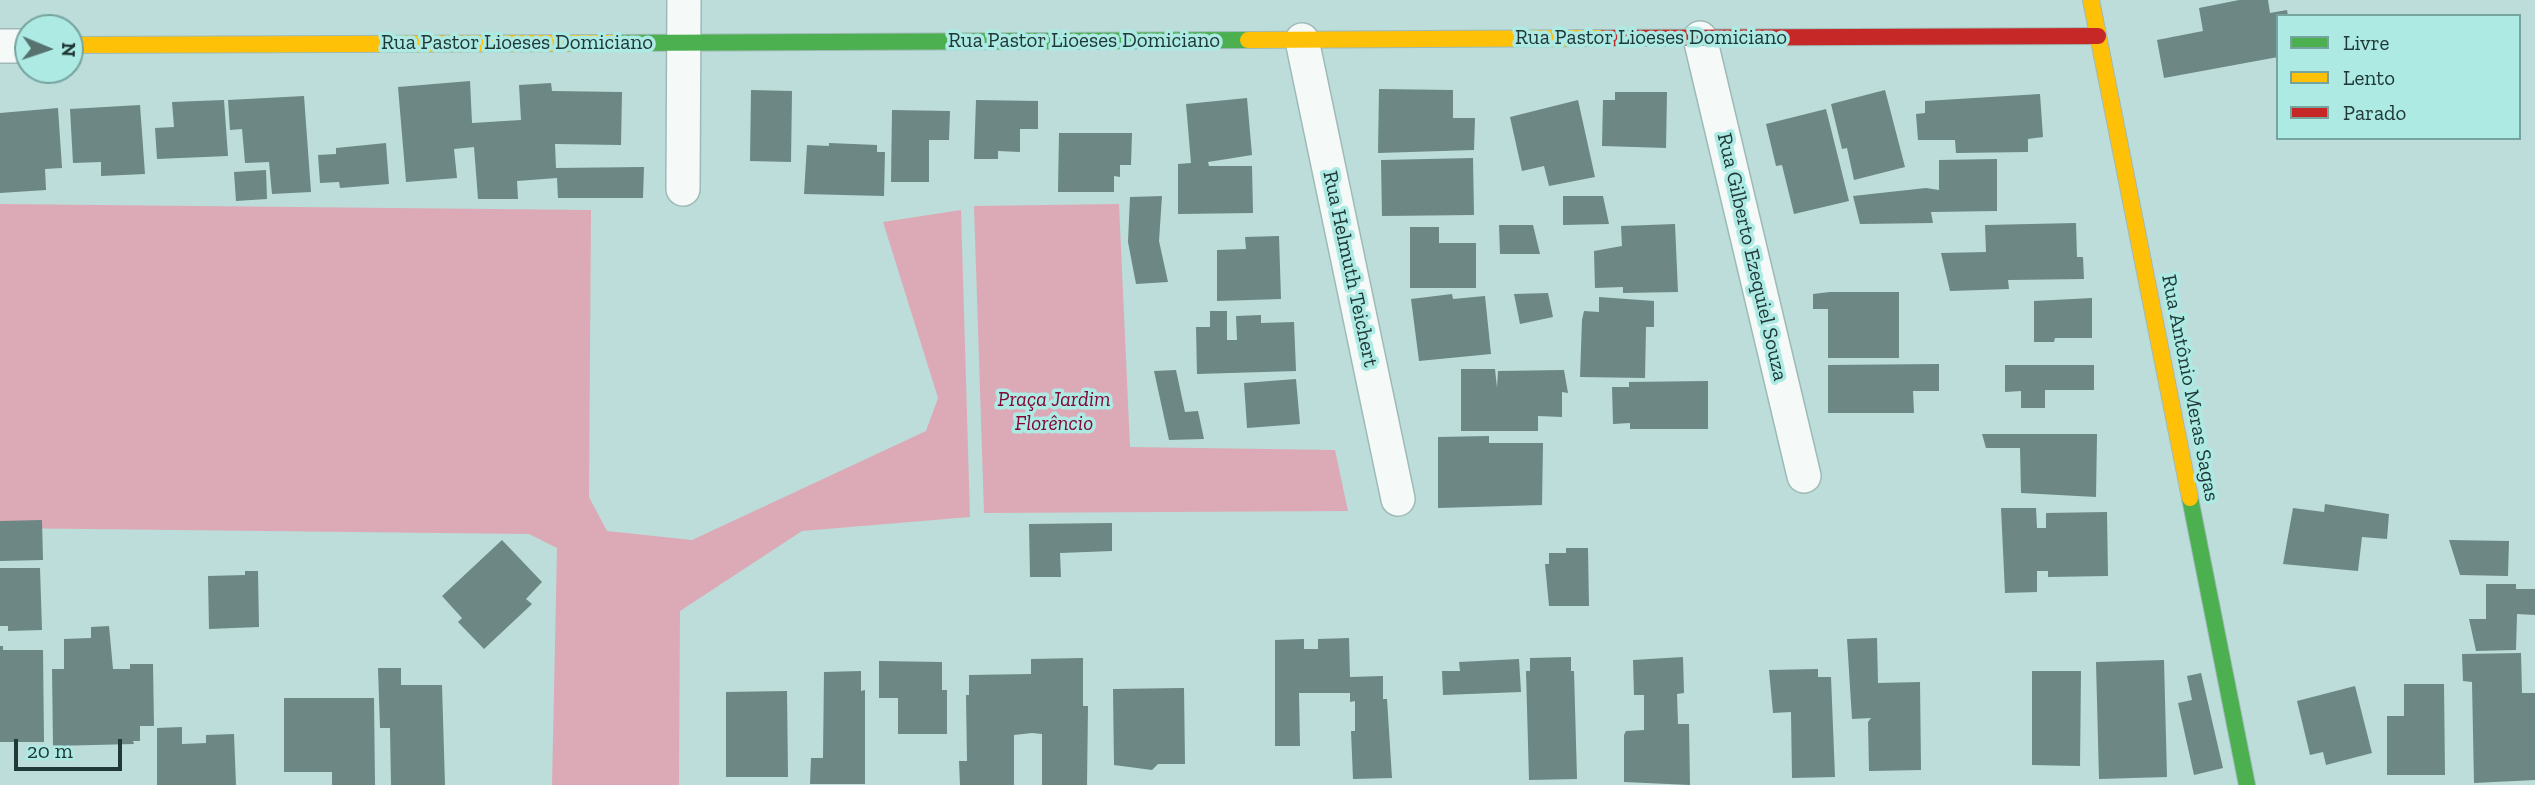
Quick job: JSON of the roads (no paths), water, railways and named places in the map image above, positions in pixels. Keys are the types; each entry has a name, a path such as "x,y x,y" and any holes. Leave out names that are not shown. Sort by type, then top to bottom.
{"street":[{"path":"683,188 684,0"},
{"name":"Rua Antônio Meras Sagas","path":"2091,0 2247,785"},
{"name":"Rua Pastor Lioeses Domiciano","path":"84,46 2098,36"},
{"name":"Rua Gilberto Ezequiel Souza","path":"1700,38 1804,476"},
{"name":"Rua Helmuth Teichert","path":"1302,40 1398,499"}],"park label":[{"name":"Praça Jardim Florêncio","path":"1054,412"}]}
